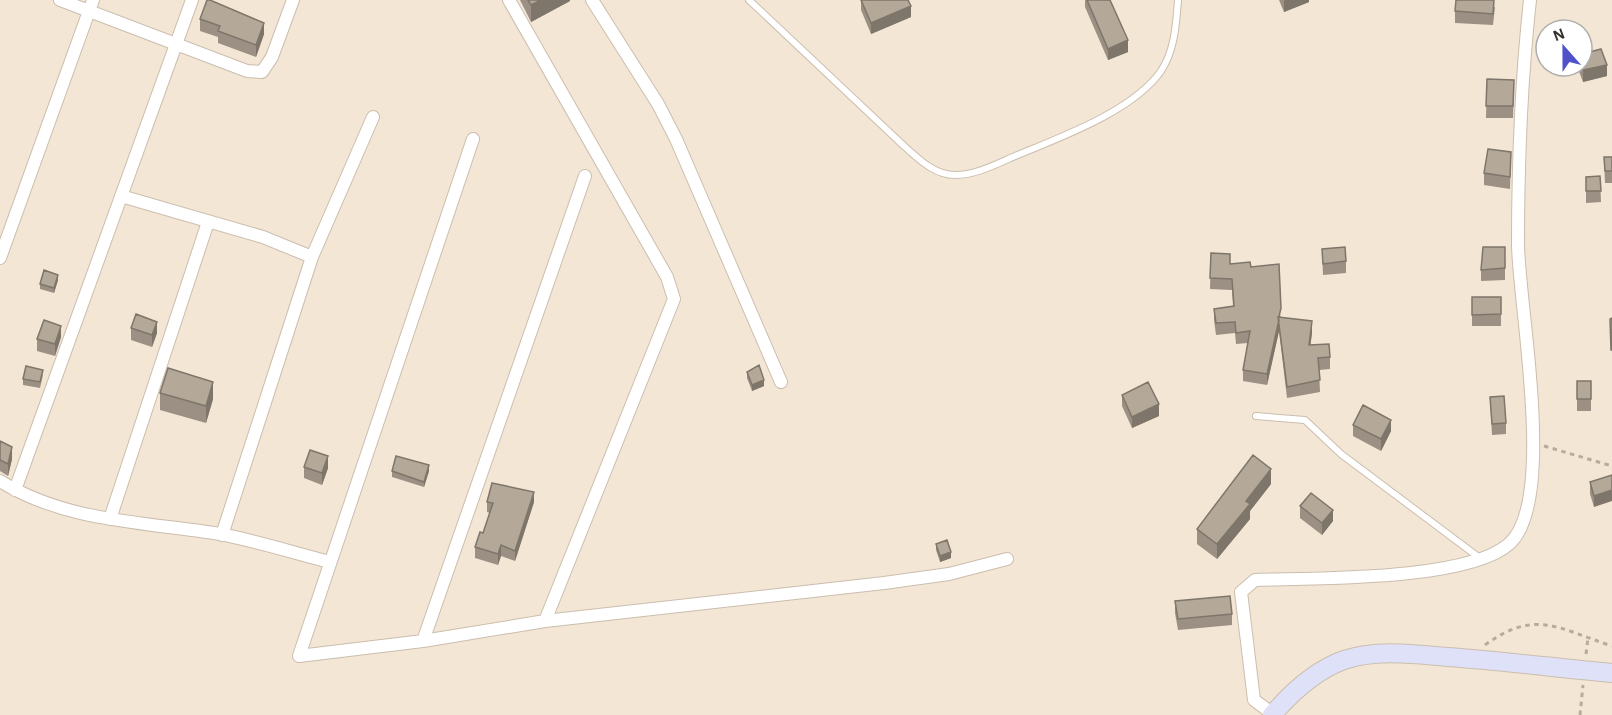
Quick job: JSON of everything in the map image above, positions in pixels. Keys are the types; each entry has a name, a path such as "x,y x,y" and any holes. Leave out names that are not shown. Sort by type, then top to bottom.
{"street":[{"path":"60,0 92,5 247,71 262,72 272,57 293,0"},
{"path":"15,490 192,0"},
{"path":"509,0 661,267 672,288 674,299 545,621"},
{"path":"592,0 658,104 676,139 781,382"},
{"path":"1530,0 1523,58 1518,247 1534,443 1530,496 1520,527 1510,543 1482,559 1435,569 1381,576 1255,580 1241,592 1241,612 1254,700 1272,714 1294,692 1322,671 1344,660 1366,655 1402,653 1612,673"},
{"path":"0,258 92,5"},
{"path":"222,535 312,257 373,117"},
{"path":"473,139 299,656 423,641 545,621 884,583 949,574 1007,559"},
{"path":"423,641 585,176"},
{"path":"121,196 263,237 312,257"},
{"path":"110,519 208,222"},
{"path":"0,481 41,503 110,519 222,535 330,562"}],"lane":[{"path":"749,0 927,166 953,175 969,174 992,166 1073,132 1102,118 1150,85 1168,58 1173,44 1178,0"},
{"path":"1256,416 1305,420 1341,454 1482,559"}],"path":[{"path":"1534,443 1612,466"},
{"path":"1470,658 1502,633 1518,626 1544,624 1570,630 1612,646"},
{"path":"1580,715 1584,670"}],"building":[{"path":"207,0 264,23 256,45 218,31 220,26 200,19"},
{"path":"528,0 541,0 531,5"},
{"path":"861,0 908,0 911,6 871,23"},
{"path":"1087,0 1110,0 1128,40 1108,49"},
{"path":"1456,0 1494,0 1493,14 1455,11"},
{"path":"1601,49 1607,65 1594,68 1594,51"},
{"path":"1487,79 1514,80 1513,106 1486,106"},
{"path":"1488,149 1511,152 1510,177 1484,173"},
{"path":"1604,157 1612,157 1612,171 1605,171"},
{"path":"1600,176 1601,191 1586,191 1586,177"},
{"path":"1345,247 1346,261 1323,264 1322,249"},
{"path":"1483,247 1505,247 1505,268 1481,270"},
{"path":"1211,253 1230,254 1230,264 1250,262 1251,267 1279,264 1281,308 1267,374 1243,370 1250,331 1236,333 1235,322 1216,323 1214,309 1234,306 1232,279 1210,278"},
{"path":"44,270 58,275 54,288 40,284"},
{"path":"1472,297 1501,297 1501,314 1472,315"},
{"path":"136,314 157,322 152,335 131,328"},
{"path":"1278,317 1312,321 1309,345 1329,344 1330,357 1318,358 1320,380 1287,387"},
{"path":"1612,318 1612,350 1611,350 1610,319"},
{"path":"44,320 61,326 55,344 37,339"},
{"path":"759,365 764,380 752,385 747,372"},
{"path":"26,366 43,370 40,382 23,379"},
{"path":"168,368 213,382 206,406 160,393"},
{"path":"1577,381 1591,381 1591,399 1577,399"},
{"path":"1148,382 1159,404 1132,417 1122,395"},
{"path":"1504,396 1506,423 1492,424 1490,397"},
{"path":"1363,405 1391,420 1381,439 1353,425"},
{"path":"0,441 12,447 8,464 0,460"},
{"path":"310,450 328,456 322,473 304,467"},
{"path":"1253,455 1271,469 1246,501 1250,504 1217,544 1197,529"},
{"path":"396,456 429,465 424,482 392,471"},
{"path":"1612,475 1612,490 1594,496 1590,482"},
{"path":"492,483 534,492 515,551 501,545 498,554 475,547 480,532 483,533 493,503 487,502"},
{"path":"1311,493 1333,510 1322,523 1300,506"},
{"path":"947,540 951,552 940,556 936,544"},
{"path":"1230,596 1232,614 1178,619 1175,601"}]}
